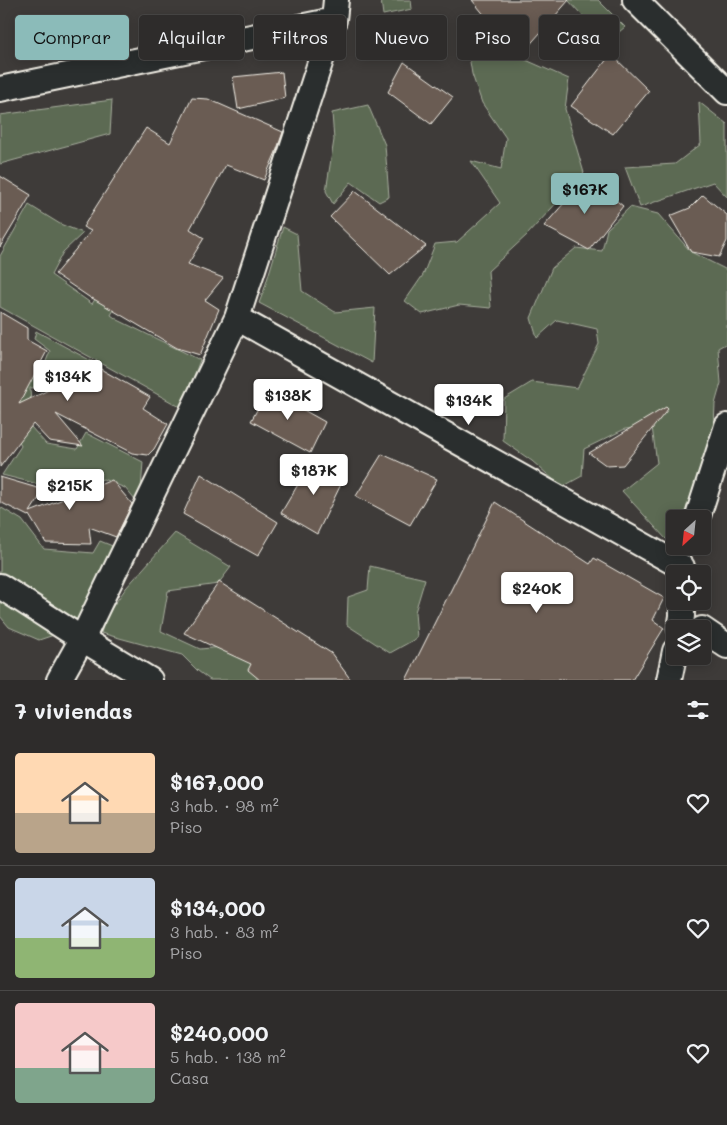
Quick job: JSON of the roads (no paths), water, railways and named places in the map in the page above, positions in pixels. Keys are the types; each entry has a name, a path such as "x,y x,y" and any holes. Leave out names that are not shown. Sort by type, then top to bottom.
{"street":[{"path":"634,0 727,92"},
{"path":"0,89 335,10"},
{"path":"58,680 82,639 237,318 335,10"},
{"path":"237,318 684,562"},
{"path":"700,510 727,426"},
{"path":"0,586 150,680"},
{"path":"711,635 727,646"},
{"path":"669,680 672,665"}]}
